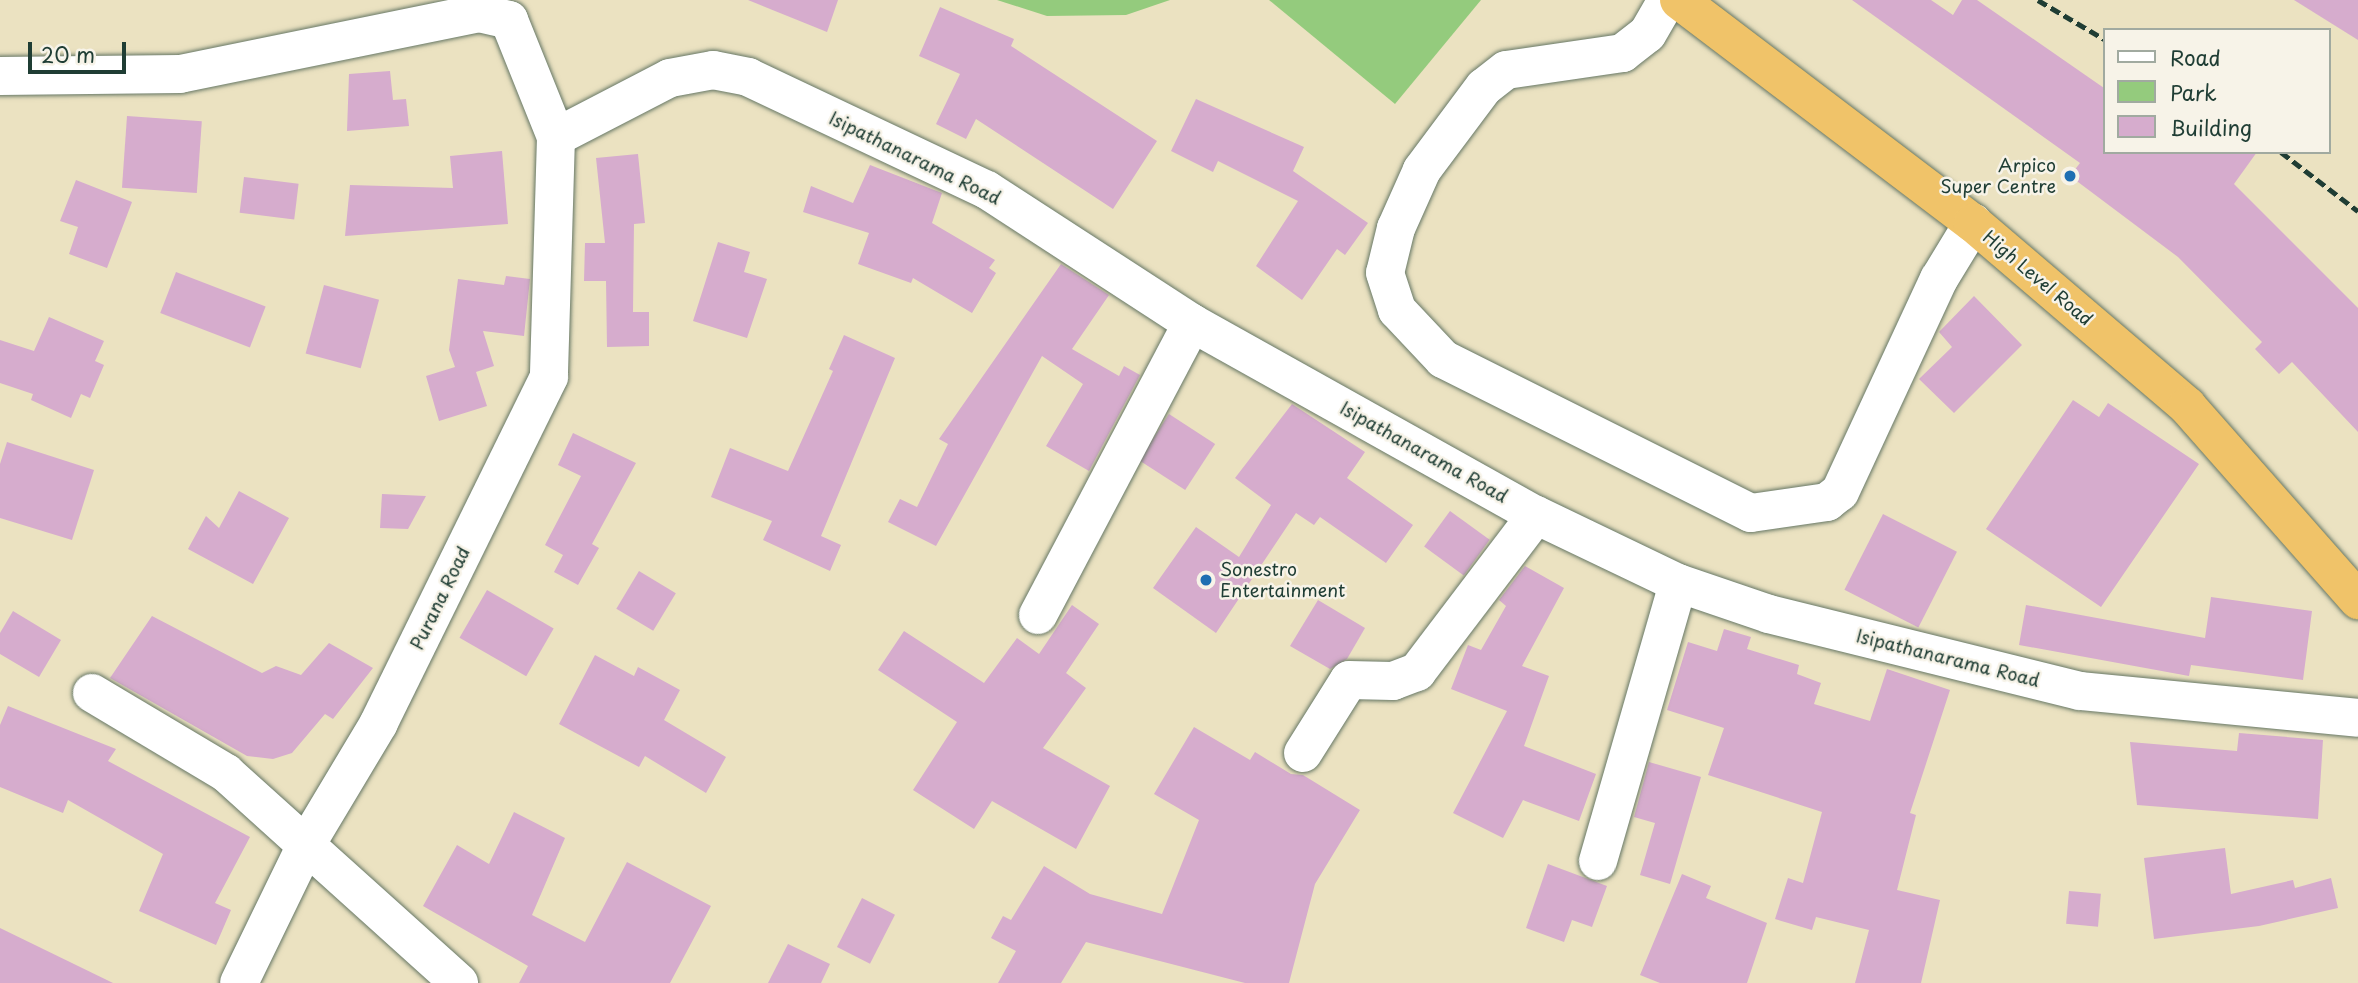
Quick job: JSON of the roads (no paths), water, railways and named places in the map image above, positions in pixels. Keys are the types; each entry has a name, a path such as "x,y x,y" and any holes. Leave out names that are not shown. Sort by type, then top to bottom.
{"highway":[{"name":"High Level Road","path":"1679,0 1973,223 2186,406 2358,600"}],"street":[{"path":"1667,0 1647,34 1623,53 1506,70 1484,87 1423,170 1396,228 1385,273 1397,310 1443,359 1751,513 1827,502 1840,492 1939,279 1973,223"},
{"path":"0,76 180,74 479,13 509,20 556,137"},
{"name":"Isipathanarama Road","path":"556,137 670,78 713,70 748,77 987,190 1192,323 1536,515 1678,583 1769,614 2080,691 2358,718"},
{"name":"Purana Road","path":"239,983 306,845 379,723 549,377 556,137"},
{"path":"1038,615 1192,323"},
{"path":"1303,753 1349,680 1393,681 1418,671 1536,515"},
{"path":"1598,861 1678,583"},
{"path":"92,692 226,773 459,983"}],"railway":[{"path":"2038,0 2102,38"},
{"path":"2284,154 2358,211"}],"place":[{"name":"Arpico Super Centre","path":"2070,176"},
{"name":"Sonestro Entertainment","path":"1206,580"}]}
